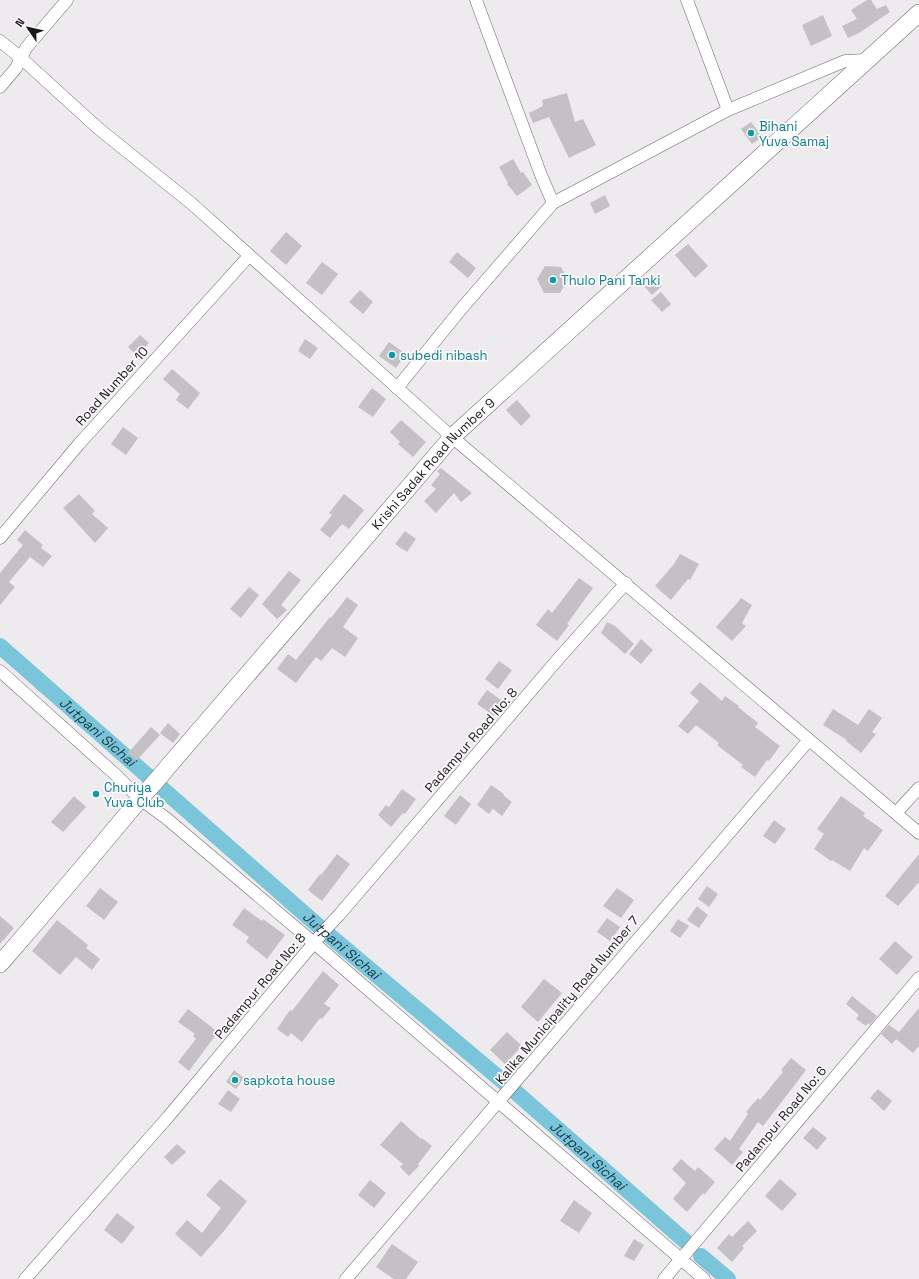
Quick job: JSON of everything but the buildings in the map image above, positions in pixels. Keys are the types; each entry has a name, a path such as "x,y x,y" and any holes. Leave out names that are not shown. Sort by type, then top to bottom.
{"street":[{"path":"0,87 16,68 26,48 67,0"},
{"path":"476,0 541,175 553,203"},
{"path":"687,0 728,110"},
{"name":"Krishi Sadak Road Number 9","path":"0,964 452,437 919,14"},
{"path":"0,40 99,129 191,203 452,437 919,833"},
{"path":"397,388 462,308 553,203 728,110 845,61 867,60"},
{"name":"Road Number 10","path":"0,538 84,439 249,256"},
{"name":"Padampur Road No: 8","path":"25,1279 168,1117 314,943 554,664 626,583"},
{"path":"0,671 117,776 140,799 166,818 314,943 704,1279"},
{"name":"Kalika Municipality Road Number 7","path":"346,1279 808,740"},
{"path":"896,814 919,788"},
{"name":"Padampur Road No: 6","path":"664,1279 919,978"}],"waterway":[{"name":"Jutpani Sichai","path":"0,646 324,931 511,1088 685,1241"},
{"name":"Jutpani Sichai","path":"701,1256 728,1279"}],"place":[{"name":"Bihani Yuva Samaj","path":"751,133"},
{"name":"Thulo Pani Tanki","path":"553,280"},
{"name":"subedi nibash","path":"392,355"},
{"name":"Churiya Yuva Club","path":"96,794"},
{"name":"sapkota house","path":"235,1080"}]}
